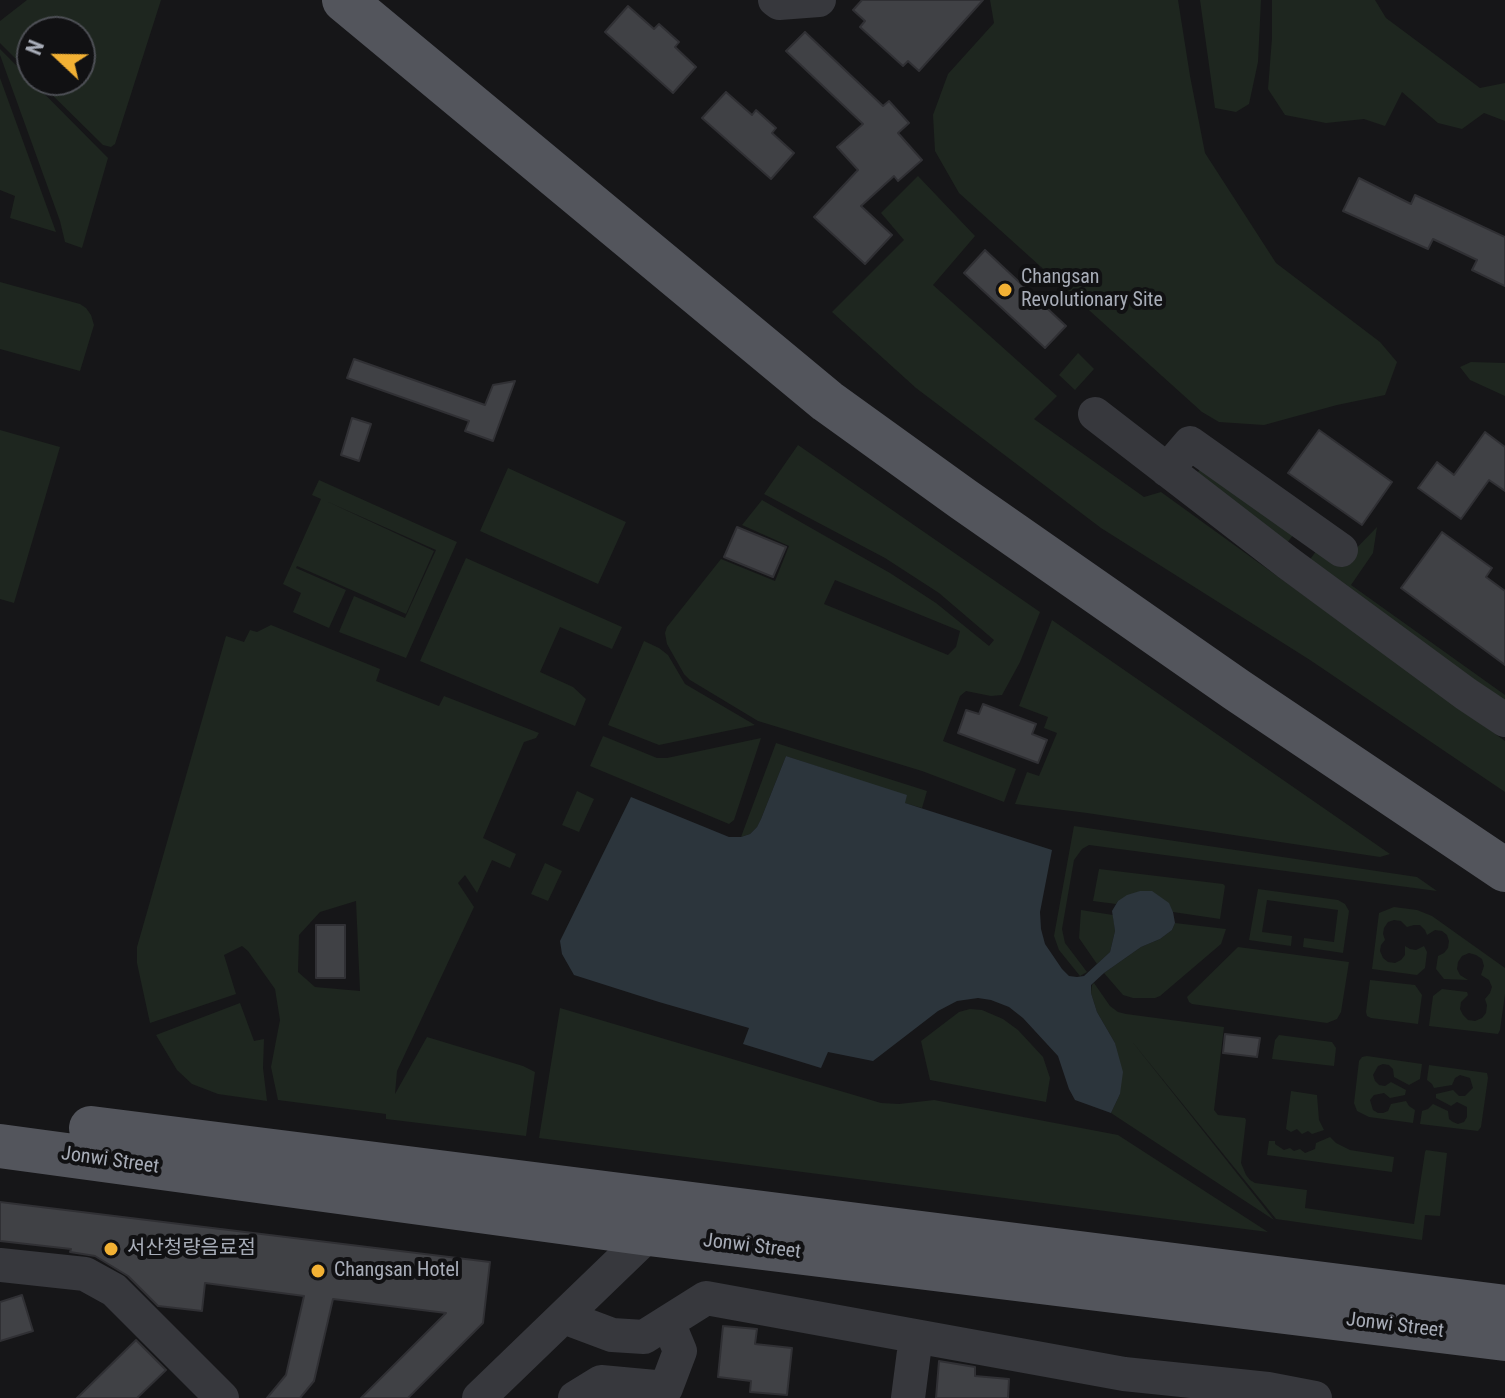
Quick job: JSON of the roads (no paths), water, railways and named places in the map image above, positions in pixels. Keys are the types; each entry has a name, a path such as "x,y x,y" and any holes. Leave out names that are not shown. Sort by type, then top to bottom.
{"main road":[{"path":"344,0 827,401 1237,690 1505,870"},
{"name":"Jonwi Street","path":"0,1117 1505,1307"},
{"name":"Jonwi Street","path":"0,1146 649,1234 1505,1339"}],"street":[{"path":"775,0 779,3 819,0"},
{"path":"1095,414 1326,592 1505,720"},
{"path":"1167,470 1190,443 1341,550"},
{"path":"479,1398 649,1234"},
{"path":"0,1265 85,1274 114,1290 222,1398"},
{"path":"564,1317 612,1335 644,1337 706,1298 916,1336 1123,1386 1268,1389 1315,1398"},
{"path":"575,1398 601,1382 666,1388 680,1351 668,1322"},
{"path":"908,1398 916,1336"}],"place":[{"name":"Changsan Revolutionary Site","path":"1005,290"},
{"name":"서산청량음료점","path":"111,1249"},
{"name":"Changsan Hotel","path":"318,1271"}]}
